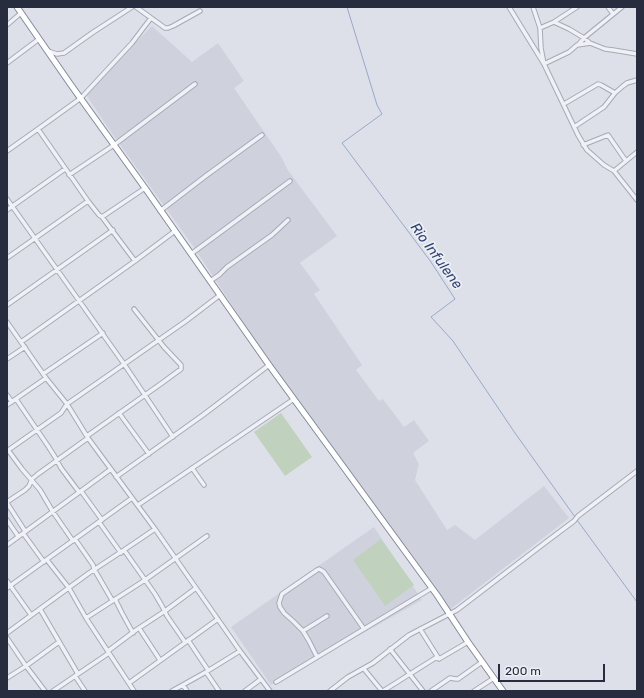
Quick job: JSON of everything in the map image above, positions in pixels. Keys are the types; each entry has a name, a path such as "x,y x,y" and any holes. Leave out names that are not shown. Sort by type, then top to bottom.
{"highway":[{"path":"17,7 269,365 432,588 503,691"}],"street":[{"path":"48,51 57,54 64,53 132,7"},
{"path":"136,7 165,28 168,28 200,11"},
{"path":"509,7 544,64 583,145 604,165 614,171 637,200"},
{"path":"532,7 540,28 541,48 544,64"},
{"path":"540,28 554,22 577,7"},
{"path":"608,7 613,14"},
{"path":"544,64 569,52 622,7"},
{"path":"7,25 21,13"},
{"path":"7,151 81,98 132,43 151,18"},
{"path":"554,22 569,29 590,43 605,49 637,54"},
{"path":"7,63 39,39"},
{"path":"578,45 590,43"},
{"path":"574,127 604,107 627,83 637,80"},
{"path":"70,175 114,145 195,84"},
{"path":"564,104 598,84 615,94"},
{"path":"38,130 88,201 113,230 135,261"},
{"path":"160,211 262,135"},
{"path":"583,145 608,135 626,160"},
{"path":"614,171 637,152"},
{"path":"7,210 65,169"},
{"path":"191,254 290,181"},
{"path":"102,217 145,188"},
{"path":"7,199 103,333 173,437"},
{"path":"7,257 88,201"},
{"path":"210,281 272,235 288,220"},
{"path":"7,305 113,230"},
{"path":"21,342 175,231"},
{"path":"133,633 93,565 53,512 32,479 7,450 60,413 67,404 220,295"},
{"path":"134,310 164,347 181,365 181,369 119,413 32,479 29,486 25,490 7,502 24,532 45,561 69,588 86,618 134,691"},
{"path":"7,322 43,374 67,404 116,477 155,528 240,651 270,691"},
{"path":"43,374 103,333"},
{"path":"7,359 24,347"},
{"path":"116,477 173,437 269,365"},
{"path":"7,405 46,378"},
{"path":"7,395 14,401 37,429 61,468 80,492 122,552 155,594 165,611 166,616 207,671 218,691"},
{"path":"138,505 294,399"},
{"path":"119,413 148,454"},
{"path":"192,468 204,485"},
{"path":"7,544 111,469"},
{"path":"333,690 406,638 456,610 574,521 578,516 637,471"},
{"path":"9,587 132,498"},
{"path":"7,520 18,536"},
{"path":"7,633 94,569 122,552 155,528"},
{"path":"86,618 145,580 207,536"},
{"path":"317,657 303,631 280,607 280,600 282,594 317,570 319,569 324,572 364,629"},
{"path":"7,581 9,587 31,615"},
{"path":"53,691 196,588"},
{"path":"276,682 432,588"},
{"path":"40,609 86,691"},
{"path":"303,631 327,616"},
{"path":"129,682 218,618"},
{"path":"140,628 160,660"},
{"path":"420,629 439,659 468,642"},
{"path":"7,638 45,691"},
{"path":"7,678 59,642"},
{"path":"390,650 423,691"},
{"path":"172,691 240,651"},
{"path":"364,669 384,691 437,657"},
{"path":"431,691 450,678 458,679 482,662"},
{"path":"474,691 494,678"},
{"path":"245,691 261,679"},
{"path":"183,685 187,691"}],"shaded area":[{"path":"152,26 192,62 218,43 244,81 234,88 282,158 287,169 337,236 300,263 320,290 314,294 362,365 356,370 379,401 383,399 404,427 414,420 429,441 413,453 419,464 415,480 447,530 455,525 475,540 544,486 569,518 448,611 280,378 193,246 113,135 85,93"},
{"path":"374,527 422,600 271,685 231,627"}],"green space":[{"path":"281,413 312,457 285,476 254,432"},
{"path":"381,539 414,585 385,606 353,560"}],"waterway":[{"name":"Rio Infulene","path":"347,7 377,105 382,114 342,143 431,262 455,299 431,317 453,341 515,433 575,517"},
{"name":"Rio Infulene","path":"577,520 637,602"}]}
